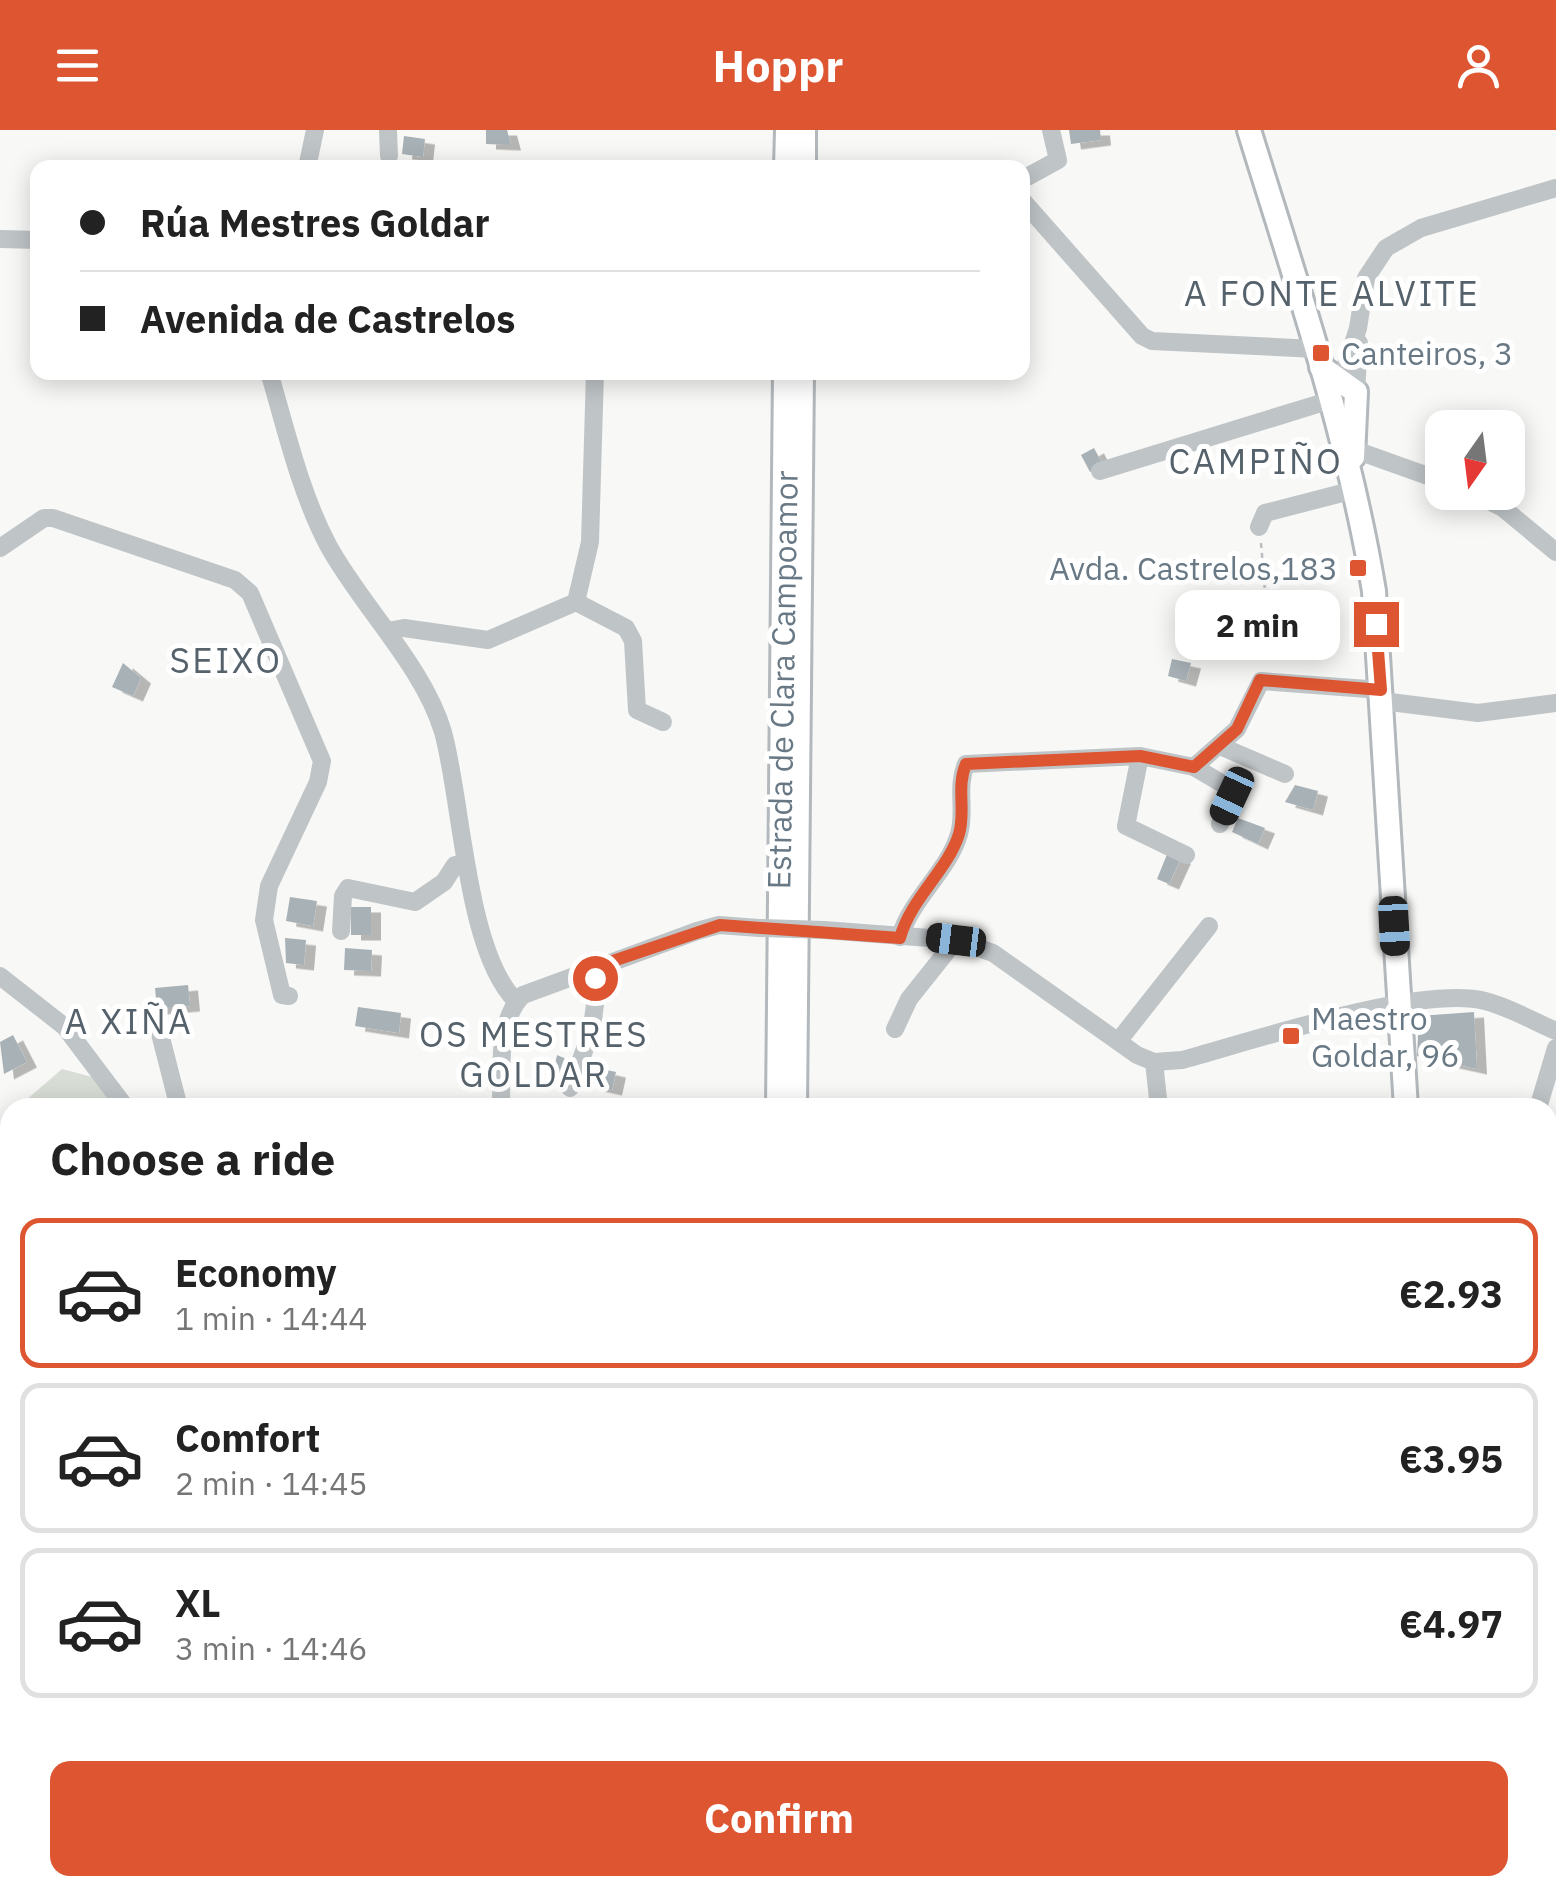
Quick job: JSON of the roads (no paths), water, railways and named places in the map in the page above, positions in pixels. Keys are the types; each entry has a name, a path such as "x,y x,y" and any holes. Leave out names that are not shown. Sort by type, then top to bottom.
{"main road":[{"path":"1249,130 1318,358 1339,391 1374,591 1405,1098"},
{"path":"790,160 802,133"},
{"path":"802,133 804,160"},
{"name":"Estrada de Clara Campoamor","path":"778,1098 785,380"},
{"name":"Estrada de Clara Campoamor","path":"795,1098 802,380"}],"street":[{"path":"308,160 315,130"},
{"path":"388,130 389,156"},
{"path":"1030,175 1058,160 1051,130"},
{"path":"1339,391 1358,328 1366,278 1379,255 1394,241 1421,228 1556,188"},
{"path":"1030,209 1142,336 1152,341 1318,358"},
{"path":"0,239 30,240"},
{"path":"1339,391 1358,328"},
{"path":"271,380 328,545 387,631 442,732 465,862 492,960 516,1001"},
{"path":"576,602 590,542 595,380"},
{"path":"1100,471 1339,391"},
{"path":"1259,527 1264,513 1350,464 1425,478"},
{"path":"1505,510 1556,552"},
{"path":"0,548 44,518 53,518 235,580 250,593 322,761 318,782 273,868 264,920 282,995 289,996"},
{"path":"387,631 404,628 488,640 576,602"},
{"path":"576,602 626,628 633,641 638,710 663,722"},
{"path":"1194,767 1237,729 1260,680 1381,695 1478,713 1556,703"},
{"path":"1220,746 1286,774"},
{"path":"1140,756 1126,826 1186,855"},
{"path":"900,938 905,920 960,834 959,780 966,764 1140,756 1194,767 1232,790 1220,824"},
{"path":"341,931 343,896 348,888 415,902 444,882 456,865 465,862"},
{"path":"502,1098 505,1036 516,1001 531,990 720,925 956,940 993,953 1154,1062 1182,1060 1399,1006 1484,1001 1556,1031"},
{"path":"1120,1039 1210,926"},
{"path":"895,1029 909,999 956,940"},
{"path":"570,1088 590,1038 597,989 592,968"},
{"path":"0,976 65,1027 118,1098"},
{"path":"156,1014 177,1098"},
{"path":"1541,1098 1556,1048"},
{"path":"1154,1062 1158,1098"}],"place":[{"name":"Canteiros, 3","path":"1321,353"},
{"name":"Avda. Castrelos,183","path":"1358,568"},
{"name":"Maestro Goldar, 96","path":"1291,1036"}],"district":[{"name":"A FONTE ALVITE","path":"1332,293"},
{"name":"CAMPIÑO","path":"1256,461"},
{"name":"SEIXO","path":"226,660"},
{"name":"A XIÑA","path":"129,1021"},
{"name":"OS MESTRES GOLDAR","path":"534,1054"}]}
